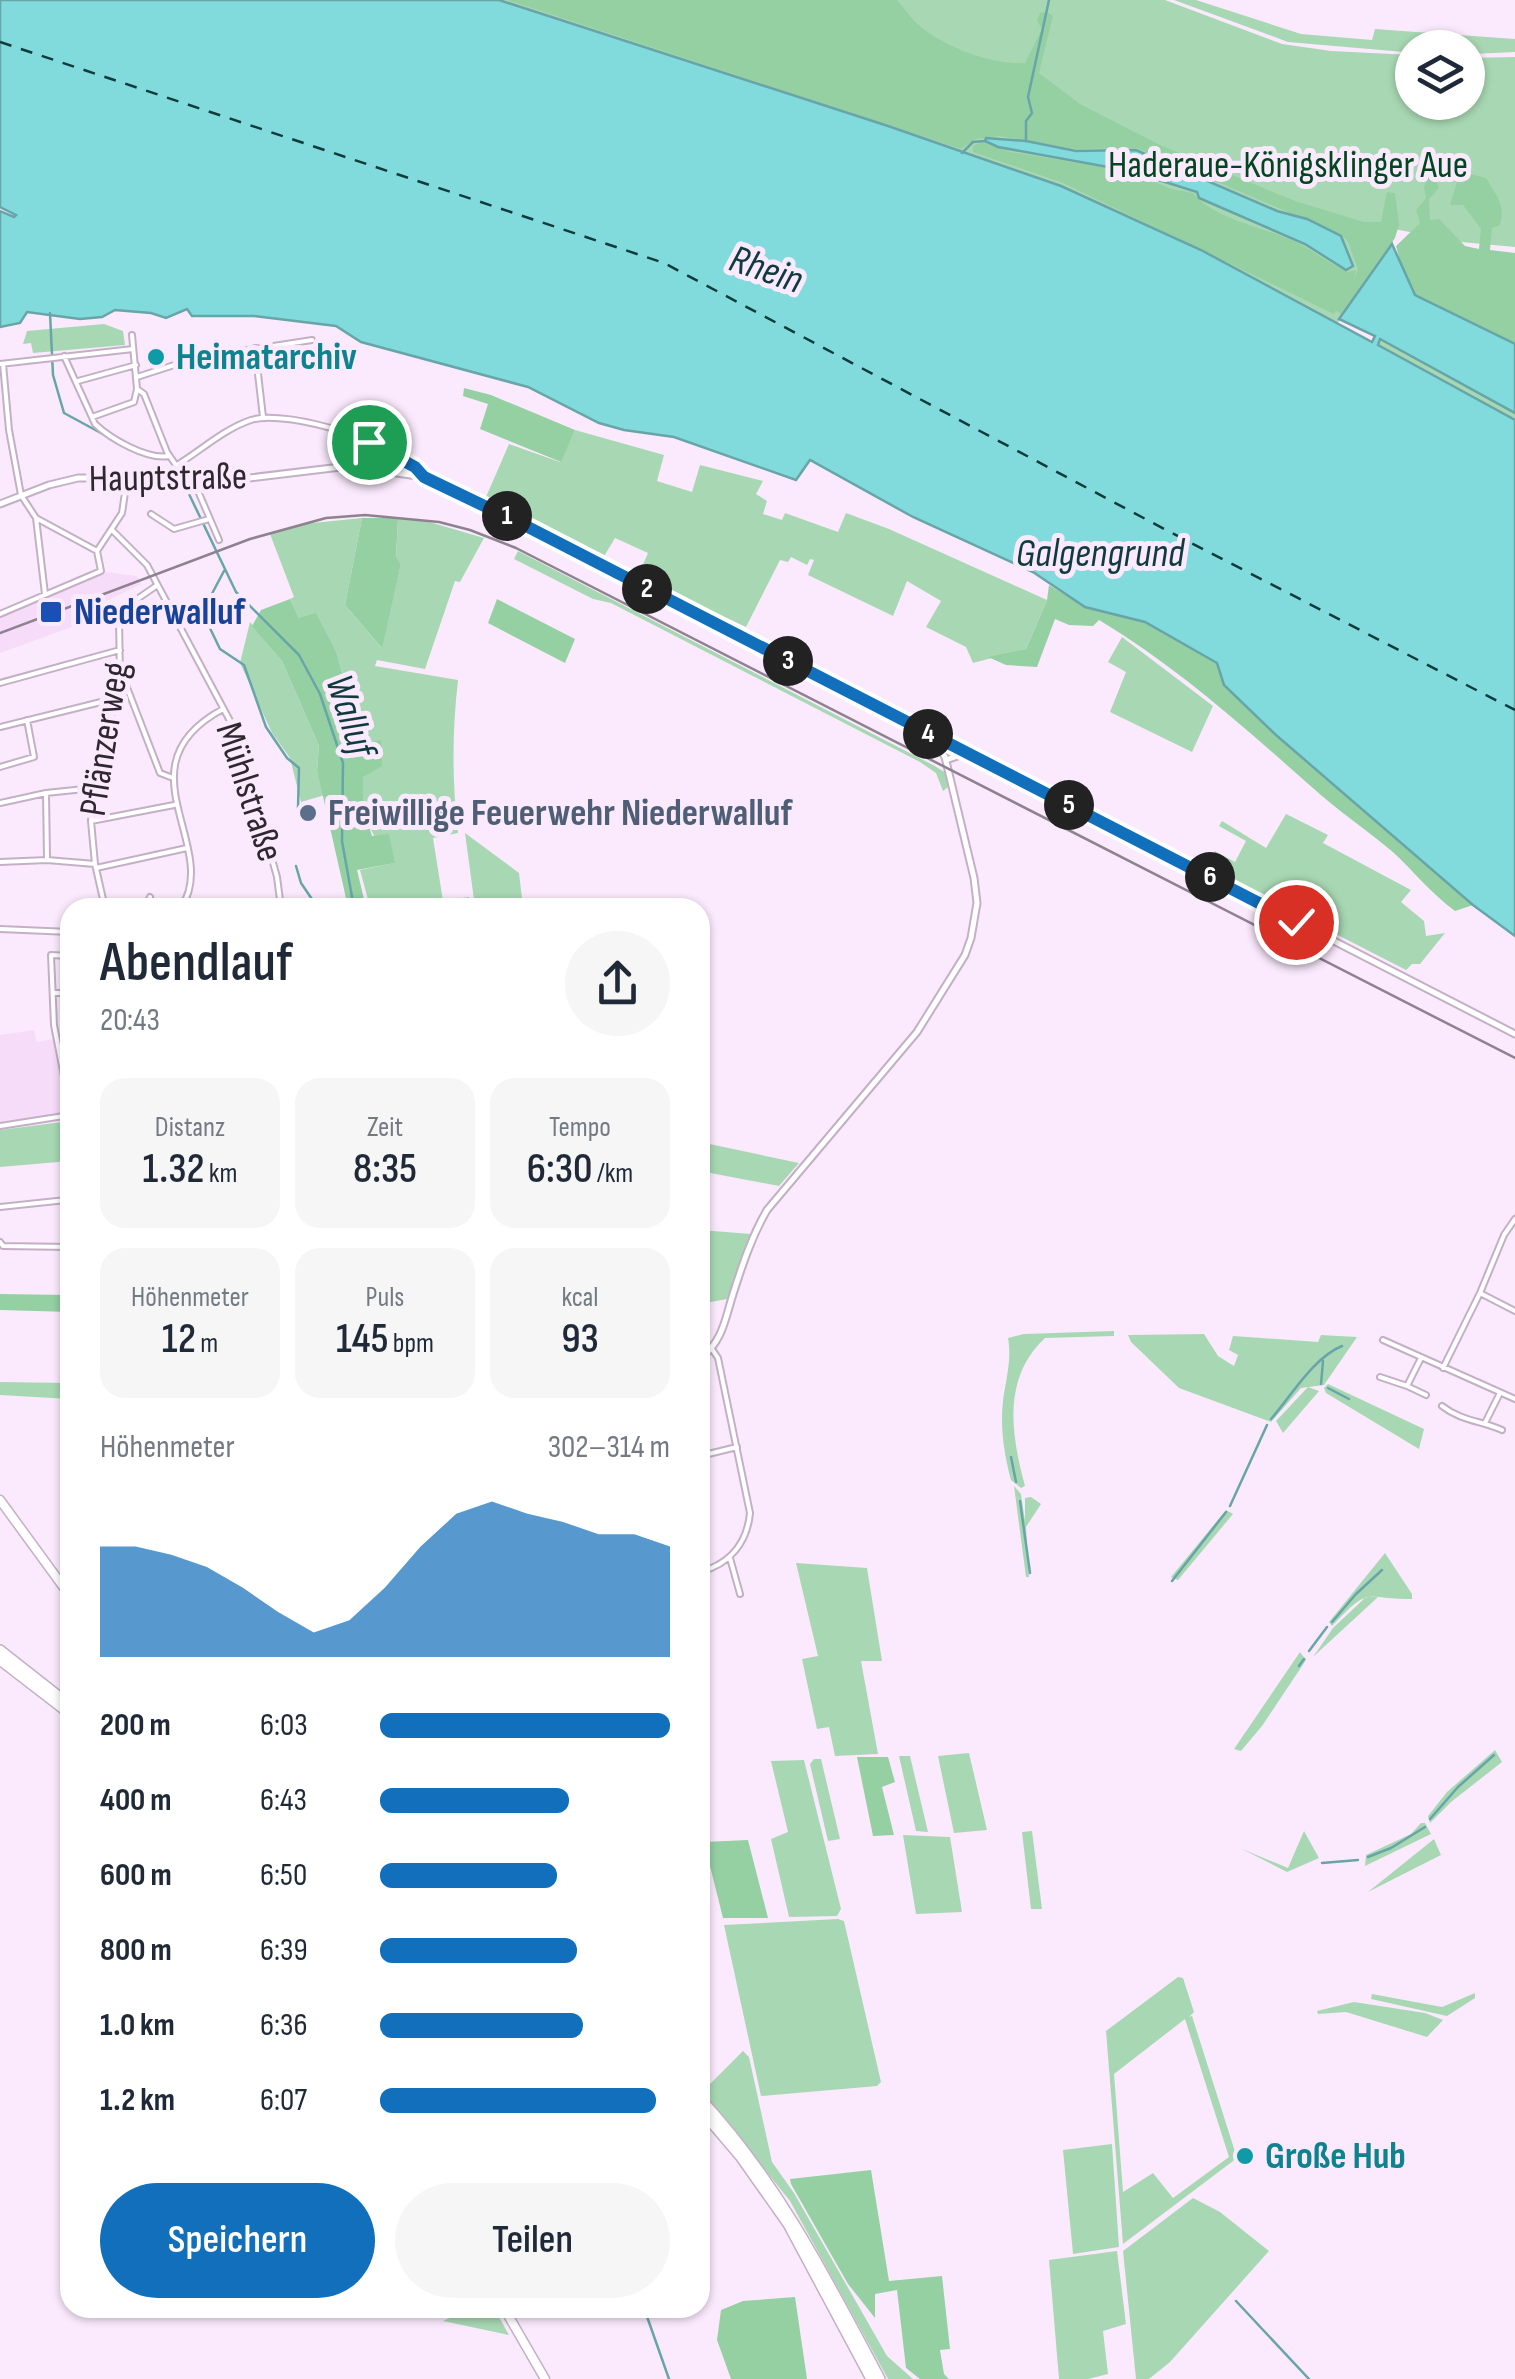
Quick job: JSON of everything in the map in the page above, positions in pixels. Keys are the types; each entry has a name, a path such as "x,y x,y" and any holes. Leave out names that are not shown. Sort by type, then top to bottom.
{"highway":[{"path":"0,1650 60,1697"},
{"path":"0,1660 60,1706"},
{"path":"710,2113 756,2165 787,2209 882,2379"},
{"path":"710,2115 788,2224 869,2376"}],"main road":[{"path":"0,1500 60,1582"},
{"path":"510,2318 545,2379"}],"street":[{"path":"92,417 134,402 137,377 132,335"},
{"path":"137,377 196,358 312,340"},
{"path":"255,348 264,417"},
{"path":"45,594 36,518 21,495 1,364 134,349"},
{"path":"64,356 102,431 155,458 168,456"},
{"path":"76,382 136,366"},
{"path":"136,389 144,394 168,456 191,484 203,521 219,540"},
{"name":"Hauptstraße","path":"177,465 245,422 264,417 300,420 336,430 415,467 424,477"},
{"name":"Hauptstraße","path":"0,504 78,478 191,484 348,466 424,477"},
{"path":"424,477 1515,1034"},
{"path":"0,614 100,571 98,548 122,513 128,478"},
{"path":"151,514 174,529 203,521"},
{"path":"36,518 98,548"},
{"name":"Mühlstraße","path":"112,530 147,564 237,734 278,878 280,898"},
{"name":"Pflänzerweg","path":"103,898 95,866 91,821 94,788 120,678 120,619 130,604 156,586"},
{"path":"0,683 120,650"},
{"path":"120,678 160,773 174,778"},
{"path":"0,726 113,699"},
{"path":"185,898 192,881 174,778 180,752 189,736 200,722 223,709"},
{"path":"0,767 34,757 27,720"},
{"path":"710,1567 730,1558 745,1535 750,1513 718,1358 712,1349 726,1326 756,1228 773,1200 922,1024 972,938 976,888 947,760 930,736"},
{"path":"947,760 951,746"},
{"path":"947,760 966,754"},
{"path":"0,803 94,788"},
{"path":"46,793 47,860"},
{"path":"91,821 176,805"},
{"path":"0,862 47,860 95,866 187,848"},
{"path":"0,929 60,932"},
{"path":"60,956 51,956 54,1026 60,1055"},
{"path":"52,993 60,993"},
{"path":"0,1126 60,1117"},
{"path":"0,1207 60,1202"},
{"path":"1443,1368 1515,1219"},
{"path":"0,1242 4,1246 60,1246"},
{"path":"1480,1293 1515,1311"},
{"path":"1383,1340 1515,1399"},
{"path":"1407,1386 1421,1358"},
{"path":"1380,1377 1426,1395"},
{"path":"1486,1423 1500,1393"},
{"path":"1442,1406 1478,1424 1502,1430"},
{"path":"710,1454 737,1447"},
{"path":"730,1558 740,1594"}],"shaded area":[{"path":"507,0 897,0 921,27 947,43 986,58 1013,63 1025,63 1042,29 1037,21 1040,13 1047,12 1053,16 1039,73 1080,104 1160,145 1295,201 1364,222 1381,222 1387,192 1395,193 1399,225 1395,238 1341,314 1334,314 1063,183 973,152 973,146 982,142 1011,152 1128,171 1193,193 1228,217 1287,238 1348,272 1356,270 1353,280 1358,269 1342,235 1137,148 1075,149 999,136 976,139 961,149"},
{"path":"1470,174 1486,178 1501,205 1502,218 1500,225 1492,228 1490,250 1515,253 1515,344 1415,295 1396,246 1420,223 1416,210 1426,198 1424,187 1428,177 1436,179 1439,188 1429,199 1430,220 1439,219 1465,246 1479,249 1481,229 1463,205 1450,205 1458,178"},
{"path":"464,388 491,395 575,430 561,462 480,429 488,404 463,396"},
{"path":"362,518 398,518 396,557 401,564 382,648 345,605"},
{"path":"105,572 137,576 141,584 97,606 91,620 0,653 0,617"},
{"path":"1049,585 1085,607 1145,622 1217,663 1224,685 1276,735 1473,905 1455,911 1394,853 1214,703 1099,620 1093,626 1069,625 1055,619 1037,667 1006,665 988,657 1026,649 1047,600"},
{"path":"290,599 299,618 316,613 337,654 361,741 381,740 382,766 363,777 363,808 372,836 389,834 395,863 357,870 364,898 346,898 317,770 319,746 282,661 252,626 261,610"},
{"path":"497,599 575,639 565,663 488,623"},
{"path":"34,1030 37,1042 53,1039 60,1069 60,1114 0,1124 0,1035"},
{"path":"0,1294 60,1295 60,1312 0,1310"},
{"path":"857,1757 888,1757 895,1782 882,1787 894,1835 873,1836"},
{"path":"748,1840 768,1918 723,1918 710,1866 710,1842"},
{"path":"871,2170 889,2281 942,2276 950,2349 940,2350 944,2374 949,2379 920,2379 906,2368 897,2290 875,2294 875,2318 848,2284 790,2179"},
{"path":"795,2297 807,2379 731,2379 717,2340 721,2310 743,2301"}],"green space":[{"name":"Haderaue-Königsklinger Aue","path":"497,0 1165,0 1282,44 1395,54 1395,120 1485,120 1485,58 1515,57 1515,247 1461,242 1394,229 1392,244 1338,323 1061,186"},
{"path":"1174,0 1196,0 1301,34 1372,40 1375,29 1395,30 1395,51 1288,42"},
{"path":"1485,37 1515,39 1515,52 1485,53"},
{"path":"104,324 123,331 125,345 33,353 31,343 23,344 27,331"},
{"path":"1380,339 1515,413 1515,420 1378,345"},
{"path":"575,430 664,455 657,481 692,492 700,465 763,481 756,494 767,501 763,514 782,520 785,513 838,532 846,513 1047,600 1026,649 973,663 966,647 926,627 941,601 907,581 893,616 808,575 814,560 810,559 807,565 791,557 788,562 780,560 746,627 638,576 648,553 615,538 603,558 486,497 509,444 560,462"},
{"path":"362,518 345,605 381,647 401,564 396,558 398,518 426,521 484,538 460,582 455,581 425,669 377,660 375,666 458,680 454,756 458,833 433,838 443,898 368,898 360,870 394,863 373,834 362,801 363,777 380,740 361,741 337,654 329,641 299,618 290,599 294,597 270,534 303,524"},
{"path":"518,551 933,765 946,773 948,787 943,791 936,773 920,762 611,603 593,599 514,559"},
{"path":"250,622 282,661 319,746 317,770 325,795 301,802 290,758 272,733 240,663"},
{"path":"1122,637 1213,706 1192,752 1110,712 1126,672 1108,662"},
{"path":"1286,814 1328,835 1323,843 1411,890 1401,902 1424,921 1426,936 1445,933 1420,964 1412,964 1406,970 1207,868 1215,851 1235,862 1246,841 1219,826 1222,821 1266,848"},
{"path":"465,833 519,873 522,898 474,898"},
{"path":"60,1122 60,1162 0,1167 0,1130"},
{"path":"710,1144 799,1163 779,1186 710,1173"},
{"path":"710,1231 751,1234 727,1299 710,1302"},
{"path":"1114,1331 1114,1336 1045,1338 1031,1354 1016,1389 1014,1408 1016,1447 1025,1486 1021,1488 1011,1480 1002,1431 1008,1338"},
{"path":"1204,1334 1218,1356 1234,1366 1238,1355 1229,1350 1233,1336 1318,1342 1321,1335 1357,1337 1324,1385 1301,1388 1271,1422 1179,1388 1128,1335"},
{"path":"0,1382 60,1383 60,1398 0,1395"},
{"path":"1328,1384 1424,1429 1419,1449 1326,1393 1324,1388"},
{"path":"1308,1387 1319,1391 1283,1433 1276,1421"},
{"path":"1014,1486 1021,1494 1025,1521 1025,1498 1031,1497 1041,1504 1026,1527 1029,1577 1026,1577"},
{"path":"1226,1510 1233,1514 1178,1580 1171,1577"},
{"path":"1385,1553 1412,1599 1361,1599 1332,1626 1329,1622"},
{"path":"796,1563 867,1568 882,1661 861,1661 878,1754 835,1756 829,1727 817,1729 802,1659 818,1656"},
{"path":"1366,1597 1378,1597 1313,1657 1333,1628"},
{"path":"1300,1652 1306,1660 1262,1726 1241,1751 1234,1749"},
{"path":"1495,1750 1502,1762 1430,1823 1428,1816 1447,1792"},
{"path":"969,1753 987,1830 954,1833 938,1756"},
{"path":"899,1756 910,1756 928,1832 916,1831"},
{"path":"821,1759 840,1839 828,1841 810,1764"},
{"path":"804,1760 841,1909 837,1916 789,1917 771,1839 788,1832 771,1761"},
{"path":"1421,1823 1431,1834 1365,1866 1366,1855 1411,1834"},
{"path":"1032,1831 1042,1909 1031,1909 1022,1832"},
{"path":"1304,1831 1319,1858 1287,1872 1242,1849 1288,1868"},
{"path":"903,1835 950,1837 962,1912 916,1914"},
{"path":"1434,1839 1441,1855 1368,1892"},
{"path":"844,1921 881,2082 877,2086 761,2096 724,1925"},
{"path":"1178,1977 1183,1978 1194,2012 1189,2017 1192,2016 1237,2158 1123,2244 1106,2031","holes":["1185,2019 1229,2157 1173,2198 1153,2173 1123,2192 1114,2074"]},
{"path":"1475,1993 1475,1998 1447,2016 1371,1999 1372,1994 1442,2007"},
{"path":"1354,2002 1425,2013 1443,2020 1427,2037 1346,2012 1317,2011"},
{"path":"743,2051 749,2057 772,2162 794,2193 887,2356 913,2379 888,2379 790,2201 710,2102 710,2084"},
{"path":"1112,2144 1119,2247 1073,2254 1063,2150"},
{"path":"1193,2198 1220,2212 1269,2251 1170,2362 1149,2379 1136,2379 1123,2251"},
{"path":"1117,2251 1126,2324 1103,2331 1108,2374 1059,2379 1049,2260"},
{"path":"500,2318 509,2335 443,2321"}],"water":[{"path":"0,0 499,0 1061,186 1201,250 1372,342 1375,336 1339,319 1392,244 1415,295 1515,344 1515,413 1380,339 1378,345 1515,420 1515,936 1473,905 1276,735 1224,685 1217,663 1145,622 1085,607 1033,572 913,517 810,460 796,480 674,437 599,423 528,387 361,342 336,326 254,316 192,316 187,309 166,318 115,310 102,317 80,319 27,312 20,323 0,327 0,211 16,215 0,207"},
{"path":"986,138 1076,151 1136,150 1341,236 1353,266 1346,270 1305,244 1199,198 1197,192 1130,171 998,147"}],"waterway":[{"path":"1026,141 1026,121 1032,113 1028,97 1049,0"},
{"path":"962,153 973,142 985,141"},
{"name":"Walluf","path":"50,313 53,375 64,413 112,439"},
{"name":"Walluf","path":"189,494 236,592 299,655 320,694 343,763 342,841 352,898"},
{"name":"Walluf","path":"224,571 206,605 207,622 220,649 244,665 266,727 287,758 299,768 298,808"},
{"name":"Walluf","path":"296,866 311,898"},
{"path":"1271,1419 1312,1368 1342,1346"},
{"path":"1321,1384 1323,1361"},
{"path":"1328,1388 1349,1399"},
{"path":"1230,1506 1267,1425"},
{"path":"1011,1457 1016,1482"},
{"path":"1020,1501 1030,1573"},
{"path":"1172,1581 1226,1512"},
{"path":"1332,1622 1382,1570"},
{"path":"1309,1651 1327,1627"},
{"path":"1299,1666 1304,1659"},
{"path":"1430,1819 1494,1755"},
{"path":"1368,1857 1425,1827"},
{"path":"1322,1863 1358,1860"},
{"path":"1236,2301 1309,2379"},
{"name":"Walluf","path":"648,2318 669,2379"}],"ferry route":[{"path":"0,42 664,263 1515,710"}],"railway":[{"path":"0,633 250,539 326,518 365,515 439,522 470,530 516,548 1515,1058"}],"place":[{"name":"Heimatarchiv","path":"156,357"},
{"name":"Niederwalluf","path":"51,612"},
{"name":"Freiwillige Feuerwehr Niederwalluf","path":"308,813"},
{"name":"Große Hub","path":"1245,2156"}],"route":[{"path":"369,442 415,467 424,477 464,494 1296,922"}],"water label":[{"name":"Rhein","path":"766,270"},
{"name":"Galgengrund","path":"1100,554"}]}
